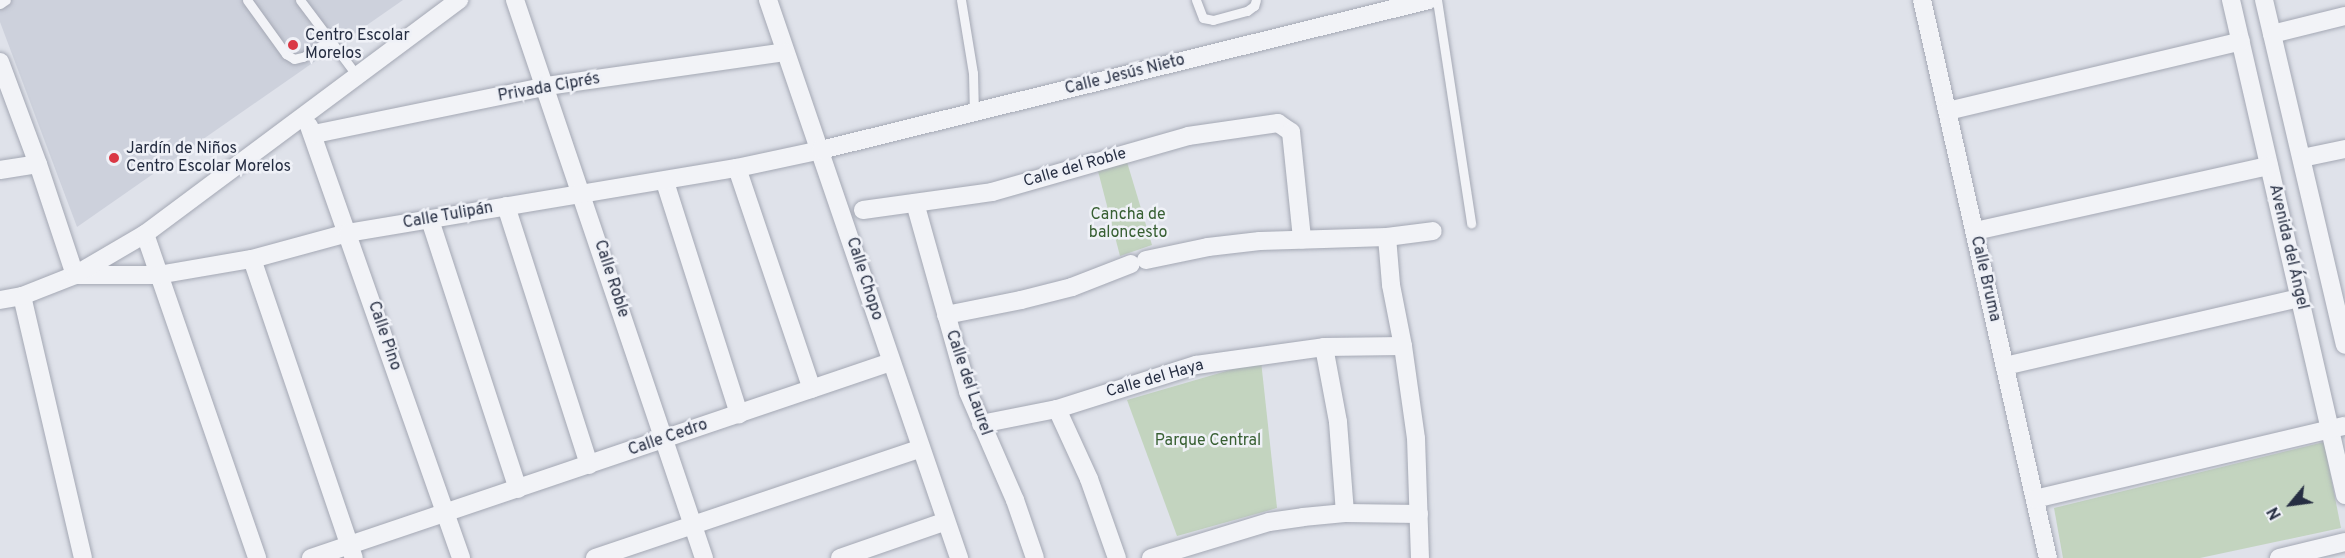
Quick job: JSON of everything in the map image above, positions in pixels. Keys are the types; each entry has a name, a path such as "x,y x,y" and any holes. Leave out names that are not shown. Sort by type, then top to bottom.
{"street":[{"path":"0,300 22,296 75,275 145,234 459,0"},
{"name":"Calle Roble","path":"515,0 547,86 704,558"},
{"name":"Calle Chopo","path":"768,0 959,558"},
{"name":"Calle Jesús Nieto","path":"821,150 1429,0"},
{"name":"Calle Bruma","path":"1922,0 2048,558"},
{"name":"Avenida del Ángel","path":"2231,0 2300,298 2337,428 2345,495"},
{"name":"Avenida del Ángel","path":"2264,0 2301,159 2339,289 2345,345"},
{"path":"2272,34 2345,16"},
{"path":"1948,111 2241,41"},
{"name":"Privada Ciprés","path":"314,134 547,86 785,52"},
{"path":"0,62 38,164 75,275"},
{"name":"Calle Pino","path":"301,118 314,134 460,558"},
{"name":"Calle del Roble","path":"863,210 992,192 1188,136 1278,123 1291,132 1302,239"},
{"path":"2301,159 2345,149"},
{"name":"Calle Tulipán","path":"75,275 158,275 252,259 348,233 583,193 665,182 821,150"},
{"path":"0,170 38,164"},
{"path":"1975,231 2269,166"},
{"path":"737,168 812,389"},
{"path":"665,182 739,414"},
{"name":"Calle del Laurel","path":"915,203 968,392 1015,500 1035,558"},
{"path":"506,206 589,465"},
{"path":"430,220 518,489"},
{"path":"946,315 1072,287 1138,262 1208,247 1302,239 1387,237 1433,231"},
{"path":"145,234 256,558"},
{"path":"1387,237 1392,294 1403,346 1416,438 1420,558"},
{"path":"252,259 352,552"},
{"path":"22,296 83,558"},
{"path":"2005,366 2300,298"},
{"path":"1324,346 1338,422 1345,513"},
{"name":"Calle del Haya","path":"981,424 1057,409 1196,364 1324,346 1403,346"},
{"name":"Calle Cedro","path":"311,558 352,552 445,514 891,362"},
{"path":"1057,409 1089,478 1117,558"},
{"path":"2035,499 2337,428"},
{"path":"595,558 921,448"},
{"path":"1151,558 1269,522 1345,513 1419,514"},
{"path":"840,558 946,521"},
{"path":"2279,558 2345,542"}],"lane":[{"path":"0,4 6,0"},
{"path":"247,0 286,54 294,59 303,57 330,40"},
{"path":"300,0 358,77"},
{"path":"961,0 973,73 974,113"},
{"path":"1196,0 1203,18 1213,20 1247,11 1254,6 1256,0"},
{"path":"1437,0 1471,223"}],"shaded area":[{"name":"Jardín de Niños Centro Escolar Morelos","path":"0,0 403,0 77,227 0,22"}],"green space":[{"name":"Cancha de baloncesto","path":"1127,162 1152,245 1120,256 1098,171"},
{"name":"Parque Central","path":"1261,361 1277,508 1177,536 1127,400"},
{"path":"2324,442 2341,528 2200,558 2063,558 2054,508"}],"place":[{"name":"Centro Escolar Morelos","path":"293,45"},
{"name":"Jardín de Niños Centro Escolar Morelos","path":"114,158"}]}
